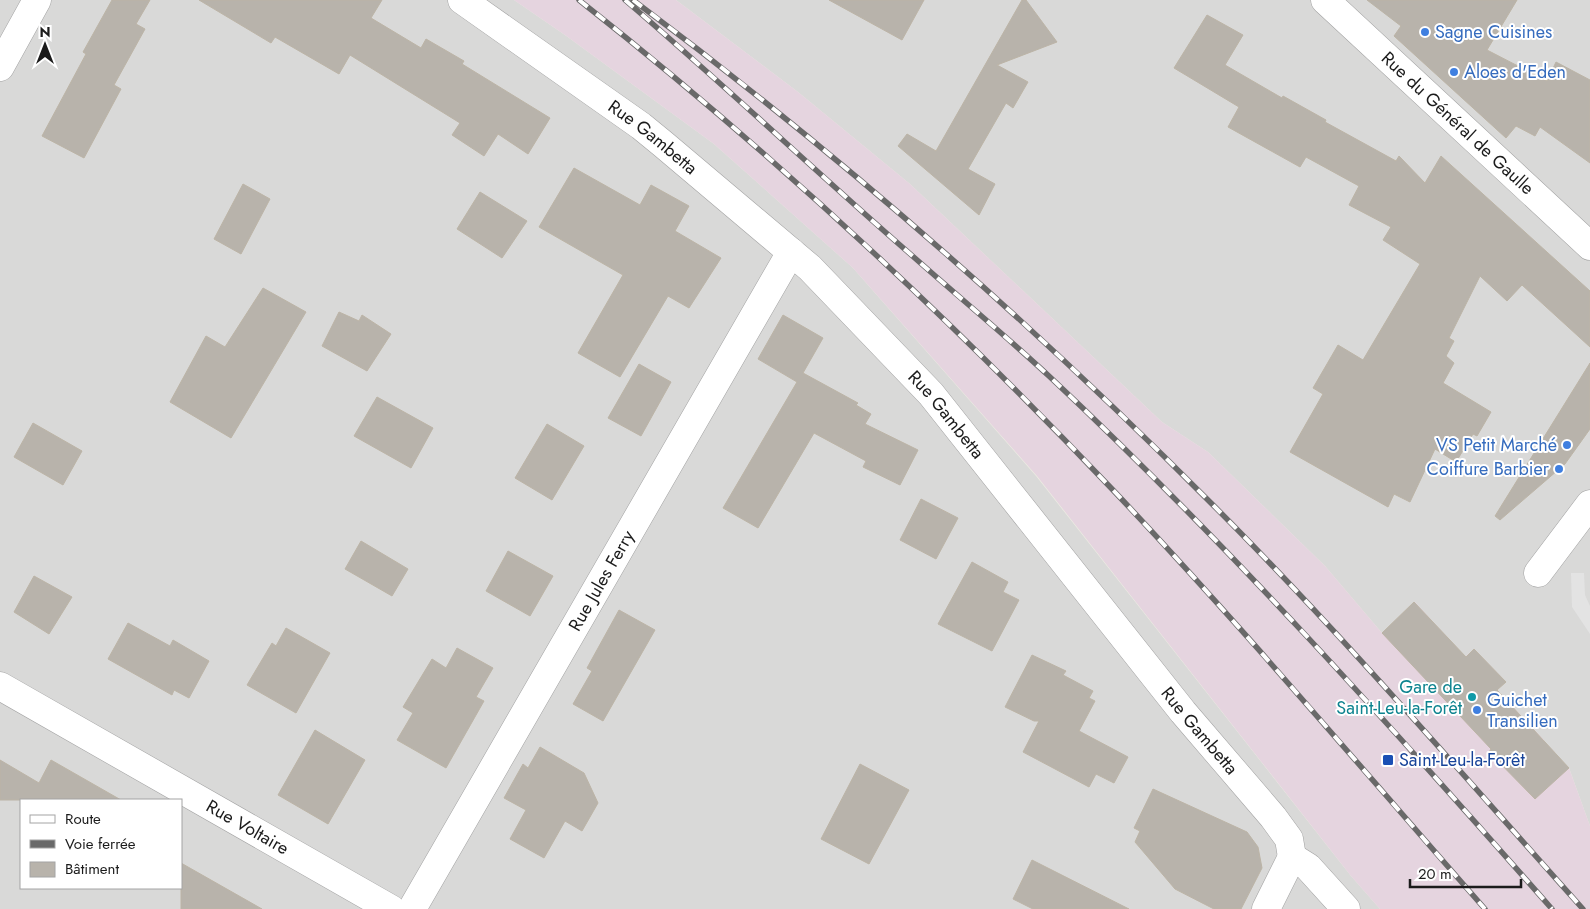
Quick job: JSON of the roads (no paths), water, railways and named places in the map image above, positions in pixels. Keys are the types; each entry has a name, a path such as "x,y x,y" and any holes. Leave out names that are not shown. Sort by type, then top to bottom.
{"street":[{"path":"0,67 37,0"},
{"name":"Rue Gambetta","path":"462,0 641,126 810,268 931,394 1183,712 1273,817 1289,839 1292,857"},
{"name":"Rue du Général de Gaulle","path":"1325,0 1590,246"},
{"name":"Rue Jules Ferry","path":"412,909 791,252"},
{"path":"1538,573 1590,504"},
{"name":"Rue Voltaire","path":"0,686 391,909"},
{"path":"1266,909 1292,857 1308,867 1346,909"}],"railway":[{"path":"579,0 719,115 787,174 920,297 1049,424 1207,592 1485,909"},
{"path":"625,0 1033,361 1116,440 1245,570 1431,772 1552,909"},
{"path":"633,0 784,118 932,241 1144,436 1307,603 1583,909"}],"place":[{"name":"Sagne Cuisines","path":"1425,32"},
{"name":"Aloes d'Eden","path":"1454,72"},
{"name":"VS Petit Marché","path":"1567,445"},
{"name":"Coiffure Barbier","path":"1559,469"},
{"name":"Gare de Saint-Leu-la-Forêt","path":"1472,697"},
{"name":"Guichet Transilien","path":"1477,710"},
{"name":"Saint-Leu-la-Forêt","path":"1388,760"}]}
